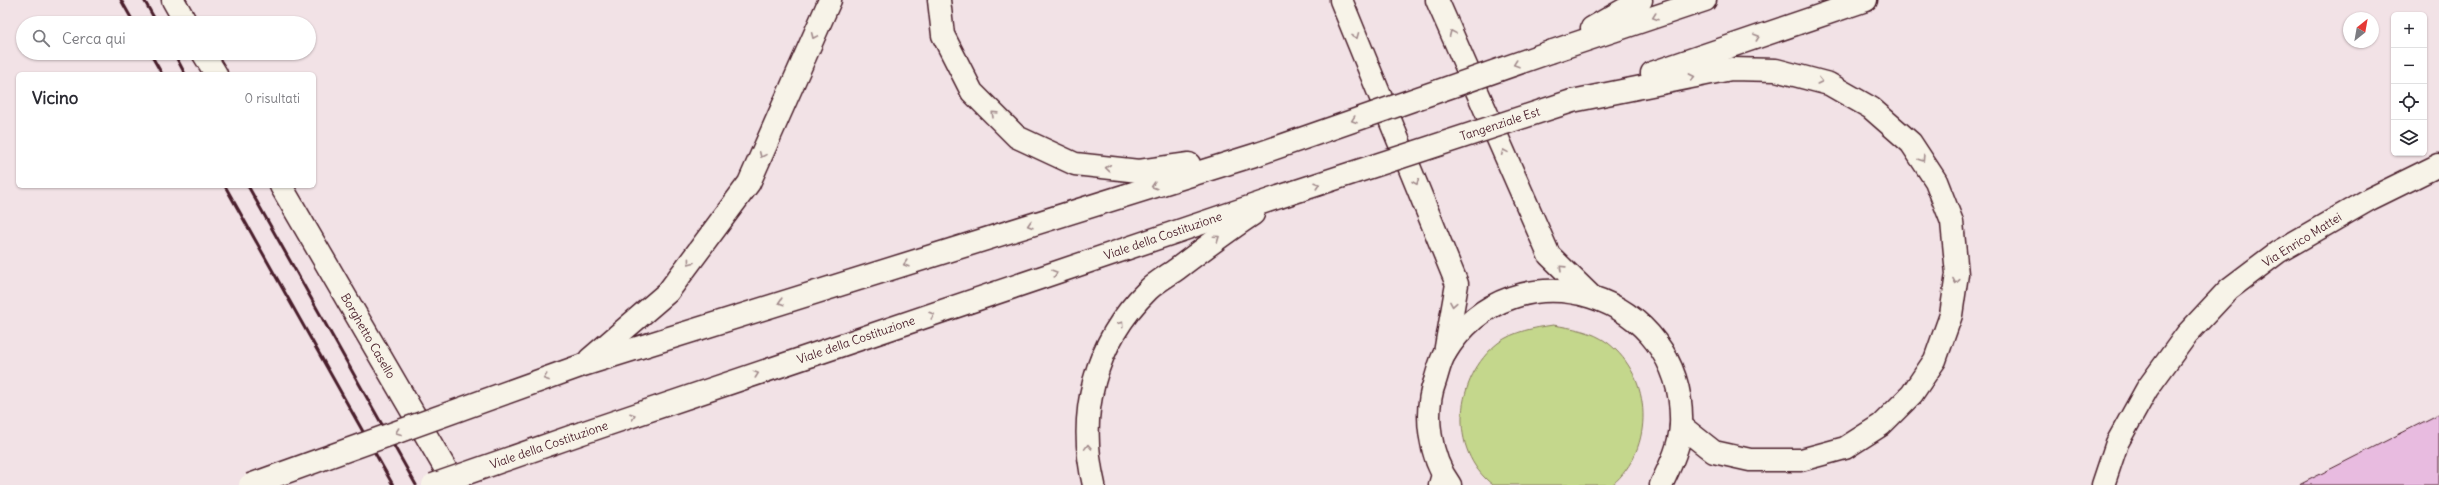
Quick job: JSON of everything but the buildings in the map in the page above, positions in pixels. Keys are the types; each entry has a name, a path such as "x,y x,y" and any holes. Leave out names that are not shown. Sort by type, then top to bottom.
{"main road":[{"path":"173,0 182,16"},
{"path":"583,364 668,292 749,183 830,0"},
{"path":"939,0 943,35 972,92 1018,137 1075,164 1139,171 1258,154"},
{"path":"1341,0 1457,284 1445,353 1430,393 1430,435 1445,482"},
{"path":"1437,0 1549,255 1590,295 1628,314 1658,344 1677,383 1681,426 1675,457 1661,485"},
{"path":"1553,51 1640,0"},
{"path":"250,485 583,364 1258,154 1553,51 1705,0"},
{"name":"Tangenziale Est","path":"1280,197 1572,101 1866,0"},
{"path":"207,60 215,72"},
{"path":"1572,101 1731,69 1776,70 1829,84 1872,108 1911,143 1936,181 1952,222 1957,274 1951,315 1935,360 1912,394 1881,425 1845,448 1801,460 1750,460 1714,452 1681,426"},
{"name":"Via Enrico Mattei","path":"2103,485 2117,443 2147,388 2187,334 2229,289 2278,252 2370,199 2439,165"},
{"name":"Borghetto Casello","path":"282,188 455,485"},
{"path":"1094,485 1088,460 1087,414 1098,364 1120,324 1148,290 1217,238 1280,197"},
{"name":"Viale della Costituzione","path":"433,485 1280,197"},
{"path":"1445,353 1471,321 1507,299 1548,290 1590,295"}],"green space":[{"path":"1553,325 1589,333 1602,339 1623,358 1634,375 1640,394 1643,413 1641,433 1636,452 1626,470 1612,485 1493,485 1478,470 1468,453 1463,434 1462,414 1465,394 1473,375 1484,357 1498,343 1517,333"}],"railway":[{"path":"121,0 130,16"},
{"path":"144,0 153,16"},
{"path":"154,60 161,72"},
{"path":"178,60 184,72"},
{"path":"226,188 393,485"},
{"path":"249,188 416,485"}]}
